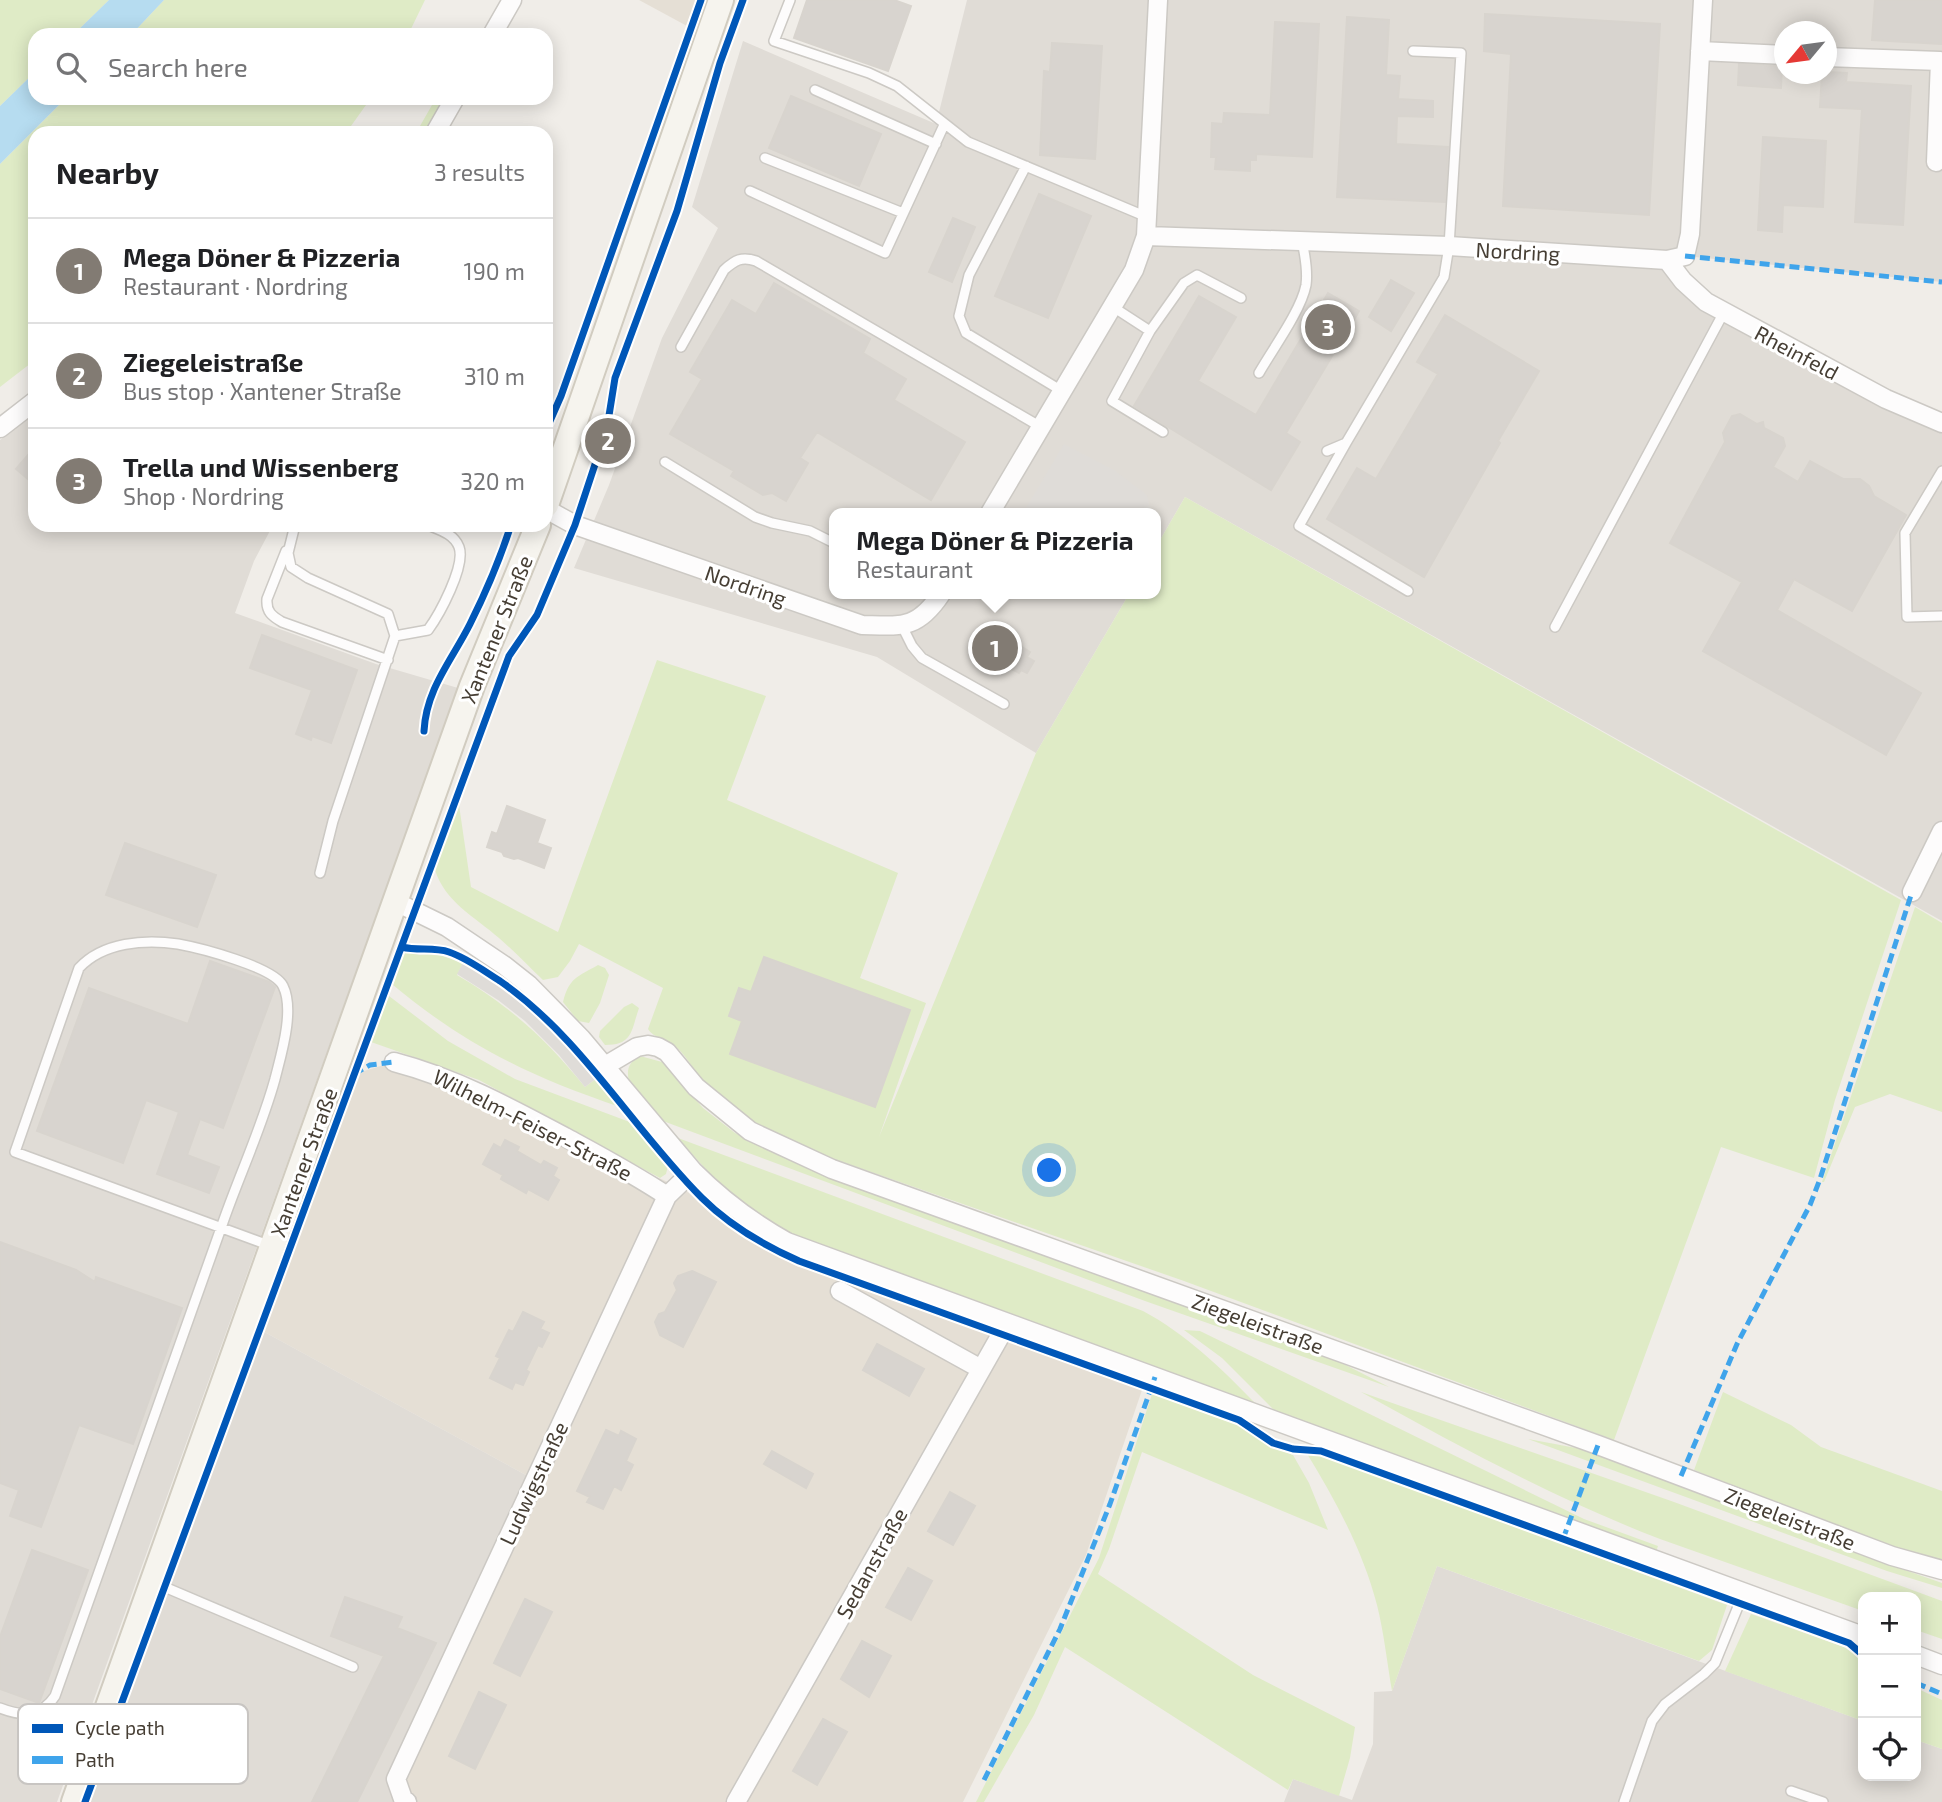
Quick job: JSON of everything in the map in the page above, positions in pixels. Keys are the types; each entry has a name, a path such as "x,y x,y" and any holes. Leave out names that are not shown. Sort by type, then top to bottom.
{"main road":[{"path":"553,487 721,0"},
{"name":"Xantener Straße","path":"109,1704 472,686 535,532"},
{"name":"Xantener Straße","path":"74,1802 80,1784"}],"street":[{"path":"496,28 512,0"},
{"path":"993,508 1134,270 1146,236 1158,0"},
{"path":"1667,260 1685,256 1690,234 1703,0"},
{"path":"1700,51 1774,55"},
{"path":"1837,57 1940,61 1936,162"},
{"path":"439,126 451,105"},
{"name":"Nordring","path":"1146,236 1449,246 1667,260"},
{"name":"Rheinfeld","path":"1667,260 1683,281 1706,302 1886,399 1942,423"},
{"path":"0,428 28,406"},
{"name":"Nordring","path":"553,511 575,525 862,625 902,626"},
{"path":"902,626 922,617 934,599"},
{"path":"1912,891 1942,831"},
{"path":"396,902 447,927 529,985 558,1012 693,1171 740,1214 787,1242 1858,1634"},
{"name":"Ziegeleistraße","path":"605,1066 638,1047 658,1047 667,1052 696,1087 750,1131 832,1169 1610,1450 1892,1556 1942,1570"},
{"name":"Wilhelm-Feiser-Straße","path":"394,1062 432,1072 470,1088 628,1171 667,1196"},
{"name":"Ludwigstraße","path":"407,1802 403,1800 396,1779 667,1196 693,1171"},
{"path":"840,1291 981,1369"},
{"name":"Sedanstraße","path":"736,1802 1007,1324"},
{"path":"1921,1657 1942,1664"}],"lane":[{"path":"790,0 774,41 869,73 897,86 968,142 1147,217"},
{"path":"1408,591 1299,526 1444,277 1449,246 1461,53 1413,51"},
{"path":"815,90 936,144"},
{"path":"750,191 885,253 944,125"},
{"path":"765,158 904,213"},
{"path":"1026,166 969,275 959,316 966,333 1062,391"},
{"path":"1259,373 1300,303 1306,285 1302,241"},
{"path":"681,347 724,270 732,262 747,258 1041,427"},
{"path":"1163,432 1112,401 1150,331 1184,283 1197,275 1241,298"},
{"path":"1113,307 1150,331"},
{"path":"1555,627 1724,312"},
{"path":"1326,451 1346,443"},
{"path":"665,462 755,517 810,530 829,540"},
{"path":"1942,471 1905,533 1907,617 1942,616"},
{"path":"293,532 267,599 270,614 282,622 388,660"},
{"path":"395,636 415,635 428,630 436,620 461,559 459,546 450,535 443,532"},
{"path":"289,543 289,561 295,571 388,614 395,636 332,821 320,873"},
{"path":"902,626 912,646 922,658 1004,704"},
{"path":"50,1704 55,1696 221,1227 274,1082 286,1025 288,1000 277,976 196,947 160,942 121,945 88,958 79,968 15,1152 221,1227 273,1246"},
{"path":"153,1582 353,1667"},
{"path":"1623,1802 1652,1721 1665,1704 1715,1663 1744,1592"},
{"path":"0,1708 18,1713"},
{"path":"1791,1791 1824,1802"}],"shaded area":[{"path":"639,0 696,0 687,26"},
{"path":"967,0 1942,0 1942,282 1685,256 1668,260 1683,281 1942,423 1942,921 1185,497 1161,538 1161,508 829,508 829,599 1126,599 1036,753 877,657 574,568 609,485 662,338 718,228 692,207 743,41 936,124"},
{"path":"28,418 28,532 269,532 254,561 235,613 376,664 458,688 92,1704 18,1704 18,1784 63,1784 57,1802 0,1802 0,440"},
{"path":"1064,444 1114,470 1147,495 1150,508 1026,508"},
{"path":"463,963 506,990 548,1025 597,1078 585,1087 559,1055 525,1021 457,974"},
{"path":"394,1062 684,1189 739,1235 796,1266 811,1269 1142,1390 1086,1555 963,1802 407,1802 396,1779 535,1480 259,1329 354,1074"},
{"path":"259,1329 535,1480 396,1779 407,1802 85,1802 92,1784 248,1784 248,1704 121,1704"},
{"path":"1437,1566 1858,1719 1858,1781 1921,1781 1921,1742 1942,1749 1942,1802 1284,1802 1293,1779 1352,1800 1373,1744 1374,1692 1392,1691"}],"green space":[{"path":"0,0 109,0 80,28 28,28 28,79 0,106"},
{"path":"164,0 425,0 411,28 138,28"},
{"path":"59,105 366,105 351,126 38,126"},
{"path":"432,105 442,105 430,126 420,126"},
{"path":"28,136 28,365 0,387 0,164"},
{"path":"1185,497 1901,900 1835,1100 1814,1178 1721,1147 1614,1440 1184,1281 788,1143 757,1126 728,1105 705,1084 675,1046 650,1032 648,1029 663,988 579,944 558,977 543,980 499,938 453,900 440,881 435,870 459,805 471,887 558,932 657,660 766,696 727,800 898,873 860,978 926,1003 879,1137 1036,753 1126,599 1161,599 1161,538"},
{"path":"1915,907 1942,923 1942,1112 1890,1094 1855,1107 1822,1182"},
{"path":"405,951 420,955 434,953 463,963 457,975 494,999 526,1025 556,1053 585,1087 597,1078 620,1107 528,1071 446,1025 393,985"},
{"path":"598,965 605,968 609,975 600,1003 589,1023 578,1021 563,1002 565,994 575,979"},
{"path":"389,996 448,1041 515,1079 635,1124 668,1166 666,1174 660,1178 479,1080 371,1042"},
{"path":"632,1003 639,1008 630,1035 621,1042 605,1045 599,1037 600,1031 624,1007"},
{"path":"640,1056 662,1062 703,1108 735,1133 831,1178 1208,1308 1318,1351 1389,1387 1145,1301 663,1121 629,1081 629,1066"},
{"path":"678,1138 1143,1311 1188,1341 1255,1403 785,1232 727,1190"},
{"path":"1184,1330 1200,1331 1584,1519 1658,1546 1656,1552 1275,1411 1222,1358"},
{"path":"1361,1392 1674,1502 1918,1592 1858,1592 1858,1609 1660,1539 1545,1489"},
{"path":"1723,1392 1791,1425 1821,1447 1942,1491 1942,1564 1855,1534 1694,1470"},
{"path":"1152,1394 1246,1428 1267,1445 1293,1455 1309,1483 1328,1530 1142,1452 1098,1574 1253,1675 1355,1727 1350,1758 1339,1796 1293,1779 1288,1790 1065,1647 1034,1715 984,1802 976,1802 1099,1558"},
{"path":"1528,1439 1587,1450 1942,1583 1942,1588 1887,1571"},
{"path":"1306,1452 1727,1605 1712,1650 1699,1661 1437,1566 1392,1691 1382,1626 1371,1585 1347,1526"},
{"path":"1921,1593 1942,1601 1942,1639 1921,1632"},
{"path":"1751,1614 1844,1647 1858,1657 1858,1719 1725,1671"},
{"path":"1921,1690 1942,1700 1942,1749 1921,1742"}],"water":[{"path":"109,0 164,0 138,28 80,28"},
{"path":"28,79 28,105 59,105 38,126 28,126 28,136 0,164 0,106"}],"building":[{"path":"807,0 894,0 911,6 888,71 794,38"},
{"path":"1875,0 1942,0 1942,44 1872,40"},
{"path":"1485,14 1660,24 1649,215 1503,206 1511,54 1484,51"},
{"path":"1347,17 1389,20 1386,75 1400,76 1398,99 1433,101 1433,117 1397,116 1396,144 1448,147 1445,202 1337,197"},
{"path":"1275,22 1319,24 1312,157 1256,154 1256,160 1250,160 1250,171 1215,169 1216,157 1211,157 1212,123 1223,124 1224,113 1270,115"},
{"path":"1052,43 1102,46 1095,159 1040,155 1044,71 1050,72"},
{"path":"1739,64 1774,66 1774,84 1781,84 1781,88 1738,85"},
{"path":"1837,73 1847,73 1846,82 1911,86 1903,225 1855,222 1862,109 1820,107 1821,84 1837,84"},
{"path":"791,96 881,134 859,186 769,148"},
{"path":"1763,137 1826,141 1823,207 1783,205 1782,232 1758,230"},
{"path":"1039,194 1091,216 1048,318 995,296"},
{"path":"953,218 975,227 952,282 929,272"},
{"path":"1391,280 1414,293 1391,331 1369,317"},
{"path":"774,283 870,339 863,353 906,379 894,400 965,442 931,500 817,432 800,458 808,463 786,501 772,493 763,495 731,476 734,471 670,434 702,379 690,372 732,300 756,314"},
{"path":"1328,293 1359,311 1286,433 1300,442 1271,490 1134,406 1199,296 1236,317 1198,381 1256,415"},
{"path":"1445,315 1539,371 1424,577 1327,519 1357,468 1376,479 1438,374 1417,362"},
{"path":"1740,414 1757,424 1763,422 1764,428 1783,438 1785,446 1773,467 1798,482 1810,461 1843,479 1860,479 1869,486 1874,496 1906,515 1852,611 1794,579 1777,610 1921,693 1886,755 1703,651 1742,582 1670,543 1725,442 1723,433 1732,416"},
{"path":"28,455 28,479 16,469"},
{"path":"992,628 1030,652 1027,657 1034,661 1027,673 1021,670 1019,673 978,652"},
{"path":"262,635 357,670 331,743 296,734 312,690 250,668"},
{"path":"507,806 545,820 537,843 551,848 544,868 518,858 504,856 502,852 487,847 492,832 497,834"},
{"path":"125,843 216,875 197,927 106,895"},
{"path":"764,957 910,1010 875,1107 730,1054 742,1021 729,1016 739,988 751,992"},
{"path":"210,961 269,982 275,987 223,1128 200,1119 187,1155 219,1167 209,1193 157,1174 179,1112 146,1100 123,1163 37,1131 89,988 188,1024"},
{"path":"505,1140 519,1147 517,1151 541,1165 544,1161 557,1168 553,1176 559,1180 548,1200 528,1189 526,1193 501,1179 503,1175 483,1164 494,1144 501,1148"},
{"path":"0,1242 76,1270 95,1282 96,1277 182,1308 133,1444 79,1425 41,1527 10,1516 19,1490 0,1483"},
{"path":"692,1271 716,1282 683,1347 660,1335 655,1322 659,1314 665,1312 677,1290 674,1283 678,1276"},
{"path":"523,1312 544,1322 540,1329 549,1333 542,1347 538,1345 526,1370 529,1372 523,1385 515,1382 512,1389 490,1378 500,1358 496,1356 509,1330 513,1332"},
{"path":"877,1344 924,1369 909,1396 863,1370"},
{"path":"606,1430 619,1436 621,1431 636,1439 626,1461 633,1465 621,1490 614,1486 603,1509 587,1502 590,1497 577,1491"},
{"path":"772,1451 813,1474 806,1488 764,1464"},
{"path":"950,1492 975,1506 953,1545 928,1531"},
{"path":"32,1550 88,1570 39,1703 0,1689 0,1637"},
{"path":"908,1568 932,1581 911,1620 886,1607"},
{"path":"345,1597 402,1617 397,1628 436,1643 357,1802 312,1802 384,1656 331,1636"},
{"path":"525,1599 552,1612 520,1676 494,1663"},
{"path":"862,1641 891,1656 869,1697 841,1679"},
{"path":"479,1692 506,1705 475,1769 449,1756"},
{"path":"823,1719 847,1732 817,1785 793,1771"}],"marked path":[{"path":"1685,256 1942,282"},
{"path":"1681,1476 1737,1344 1810,1205 1912,892"},
{"path":"354,1074 370,1065 394,1062"},
{"path":"984,1780 1060,1629 1110,1504 1155,1377"},
{"path":"1563,1539 1598,1445"},
{"path":"1921,1685 1942,1694"}],"cycle path":[{"path":"553,414 701,0"},
{"path":"121,1704 509,656 537,615 575,525 607,428 615,378 677,211 720,63 743,0"},
{"path":"424,731 435,688 482,600 508,532"},
{"path":"402,947 437,950 456,955 500,981 529,1004 581,1056 652,1143 702,1198 736,1226 786,1255 1239,1420 1273,1443 1293,1449 1321,1451 1849,1643 1858,1651"},
{"path":"85,1802 92,1784"}],"place":[{"name":"Trella und Wissenberg","path":"1328,327"},
{"name":"Ziegeleistraße","path":"608,441"},
{"name":"Mega Döner & Pizzeria","path":"995,648"}]}
